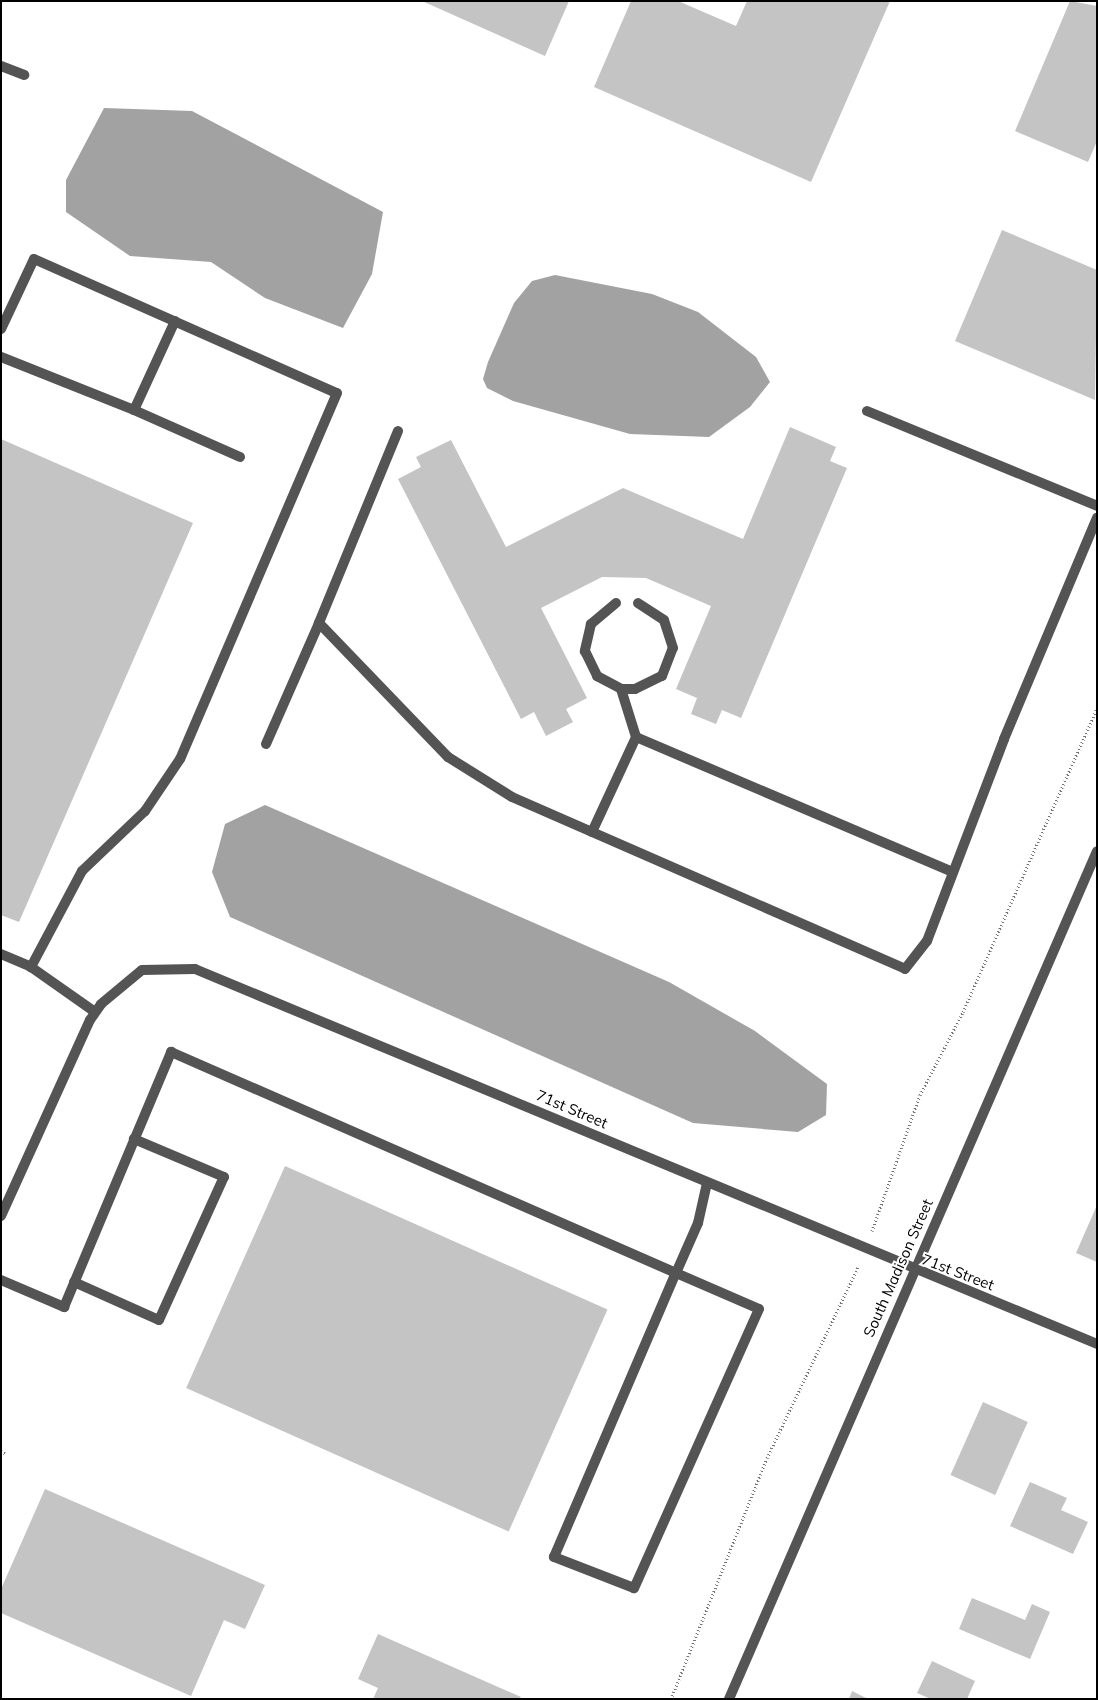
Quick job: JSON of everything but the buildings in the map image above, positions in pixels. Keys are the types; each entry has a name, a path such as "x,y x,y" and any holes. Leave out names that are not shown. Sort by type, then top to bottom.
{"street":[{"path":"1,66 24,75"},
{"path":"1,329 34,259 337,393 180,759 145,812 82,871 31,967"},
{"path":"134,410 175,321"},
{"path":"1,357 134,410 240,457"},
{"path":"866,411 1097,506"},
{"path":"266,744 398,431"},
{"path":"319,622 448,757 512,797 906,969 927,941 952,872 1097,518"},
{"path":"616,603 591,624 586,651 597,676 621,689 650,685 662,676 673,648 664,620 638,604"},
{"path":"592,832 636,737 621,689"},
{"path":"636,737 952,872"},
{"name":"South Madison Street","path":"729,1699 913,1270 1097,851"},
{"path":"1,954 31,967 95,1012"},
{"name":"71st Street","path":"1,1216 95,1012 142,970 195,969 216,975 913,1270 1097,1344"},
{"path":"1,1280 64,1307 171,1052 676,1273 759,1309 634,1588 554,1557 676,1273 698,1223 707,1183"},
{"path":"74,1282 159,1320 224,1177 134,1139"}],"path":[{"path":"877,1218 895,1157 920,1095 963,1012 1097,708"},
{"path":"671,1699 767,1458 853,1279"},
{"path":"1,1451 6,1454"}],"shaded area":[{"path":"104,108 192,111 383,212 372,274 343,328 265,298 211,262 130,256 66,212 66,180"},
{"path":"555,275 652,294 698,312 756,357 770,382 750,407 709,437 630,434 513,401 487,388 483,379 488,362 514,303 532,281"},
{"path":"265,805 669,982 755,1031 827,1084 826,1115 798,1132 693,1123 230,917 212,872 225,824"}]}
